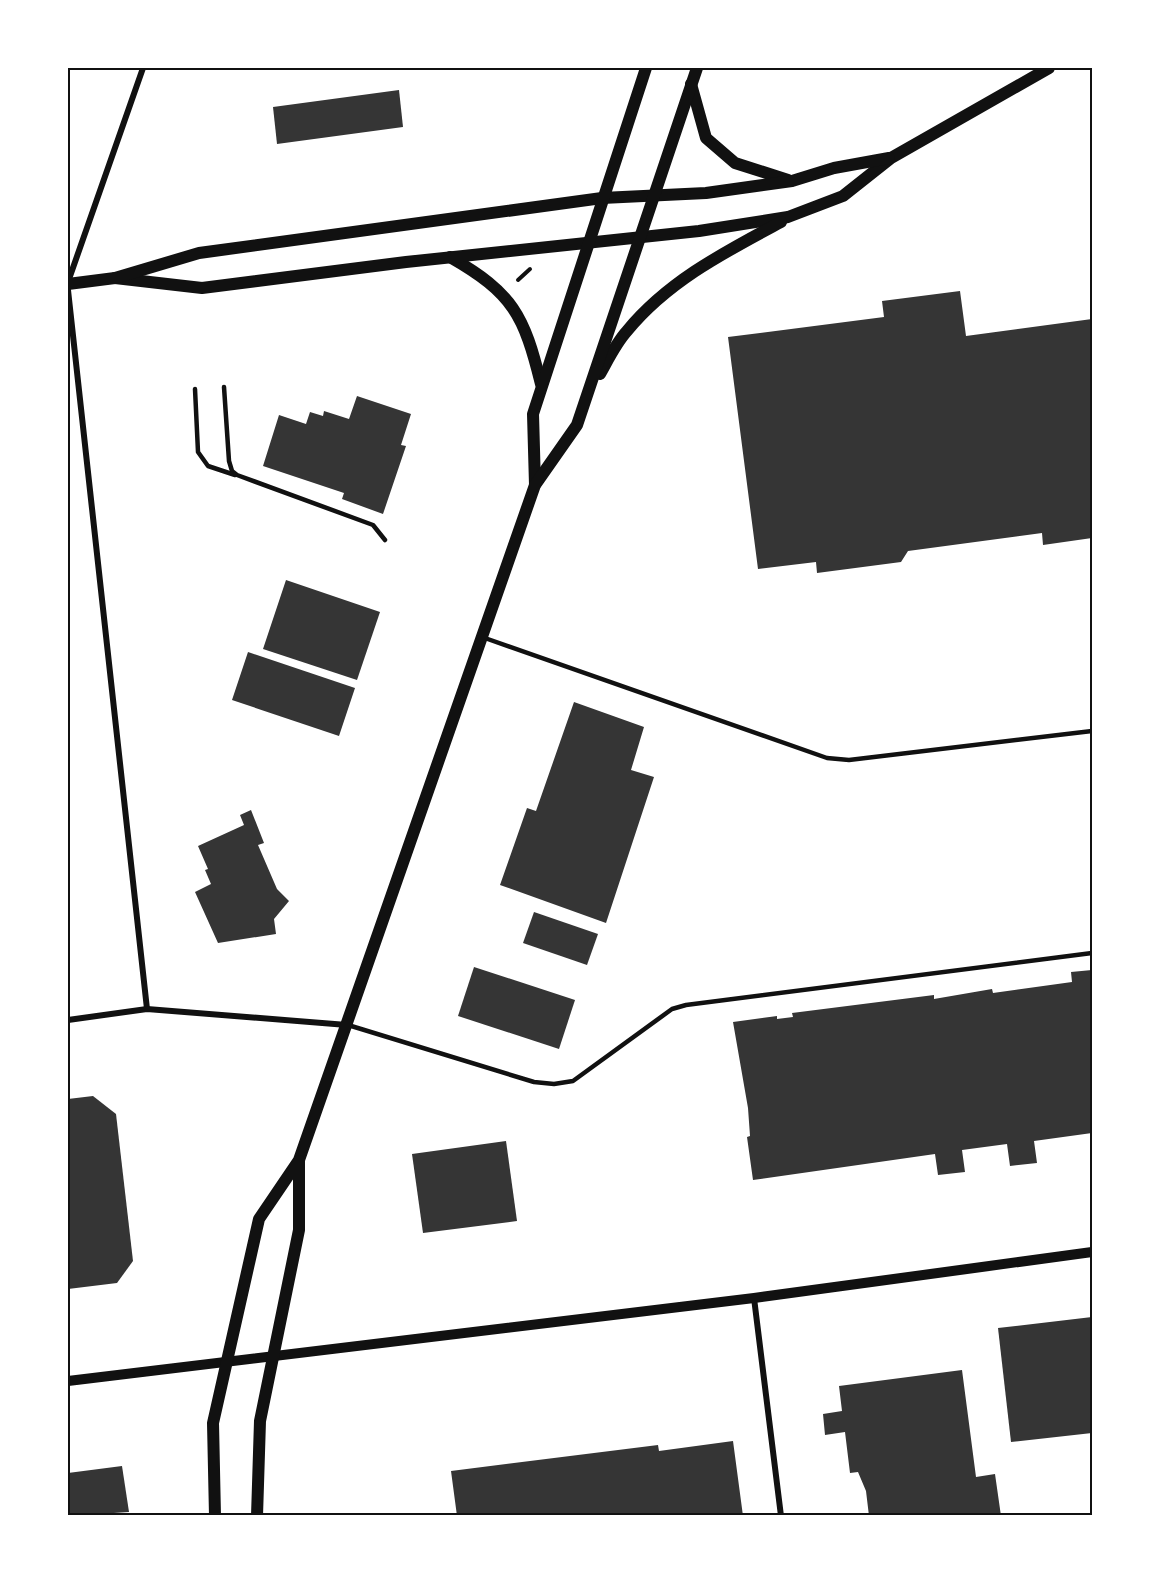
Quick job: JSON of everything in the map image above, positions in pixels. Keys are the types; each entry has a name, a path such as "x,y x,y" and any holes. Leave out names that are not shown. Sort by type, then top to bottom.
{"main road":[{"path":"535,484 533,414 646,68"},
{"path":"215,1515 213,1423 259,1219 299,1160 535,484 577,425 697,68"},
{"path":"588,393 626,332 657,299 695,271 788,217 843,196 891,158 1049,68"},
{"path":"691,84 706,138 735,163 792,181"},
{"path":"68,283 115,278 199,253 602,198 706,193 792,181 834,168 891,158"},
{"path":"115,278 202,288 450,257 641,238 788,217"},
{"path":"450,257 486,278 515,309 531,340 542,386"},
{"path":"257,1515 260,1421 299,1230 299,1160"}],"street":[{"path":"68,283 142,68"},
{"path":"68,290 147,1009"},
{"path":"68,1020 147,1009 348,1025"},
{"path":"68,1381 754,1298 1092,1252"},
{"path":"754,1298 781,1515"}],"lane":[{"path":"224,387 228,461 232,471 237,475"},
{"path":"195,389 198,452 213,469 237,475 373,525 385,540"},
{"path":"481,636 827,758 849,760 1092,731"},
{"path":"348,1025 534,1082 554,1084 573,1081 672,1009 686,1005 1092,953"}],"path":[{"path":"518,280 532,267"}],"building":[{"path":"399,90 403,127 277,144 273,107"},
{"path":"960,291 966,336 1092,319 1092,538 1043,545 1042,533 908,551 901,562 817,573 816,562 758,569 728,337 884,317 882,301"},
{"path":"357,396 411,414 401,445 406,446 383,514 342,499 344,493 263,466 279,415 306,424 310,412 323,416 324,411 349,419"},
{"path":"286,580 380,612 357,680 263,649"},
{"path":"248,652 355,688 339,736 232,700"},
{"path":"574,702 644,727 631,770 654,777 606,923 500,885 527,808 536,811"},
{"path":"251,810 264,843 258,845 277,889 289,901 274,919 276,934 218,943 195,892 211,884 205,870 208,869 198,846 244,825 240,815"},
{"path":"534,912 598,934 587,965 523,943"},
{"path":"474,967 575,1000 559,1049 458,1016"},
{"path":"1092,970 1092,1133 1034,1141 1037,1163 1010,1166 1007,1144 962,1150 965,1172 938,1175 935,1154 753,1180 747,1137 750,1136 748,1108 733,1022 777,1016 777,1019 793,1017 792,1013 934,995 934,999 992,989 993,993 1072,982 1071,972"},
{"path":"93,1096 116,1114 133,1261 117,1283 68,1289 68,1099"},
{"path":"506,1141 517,1221 423,1233 412,1154"},
{"path":"1092,1317 1092,1433 1011,1442 998,1328"},
{"path":"962,1370 976,1477 995,1474 1001,1516 869,1516 866,1491 858,1472 850,1473 845,1432 825,1435 823,1414 842,1411 839,1386"},
{"path":"733,1441 743,1516 457,1516 451,1471 658,1445 659,1451"},
{"path":"122,1466 129,1512 68,1516 68,1473"}]}
